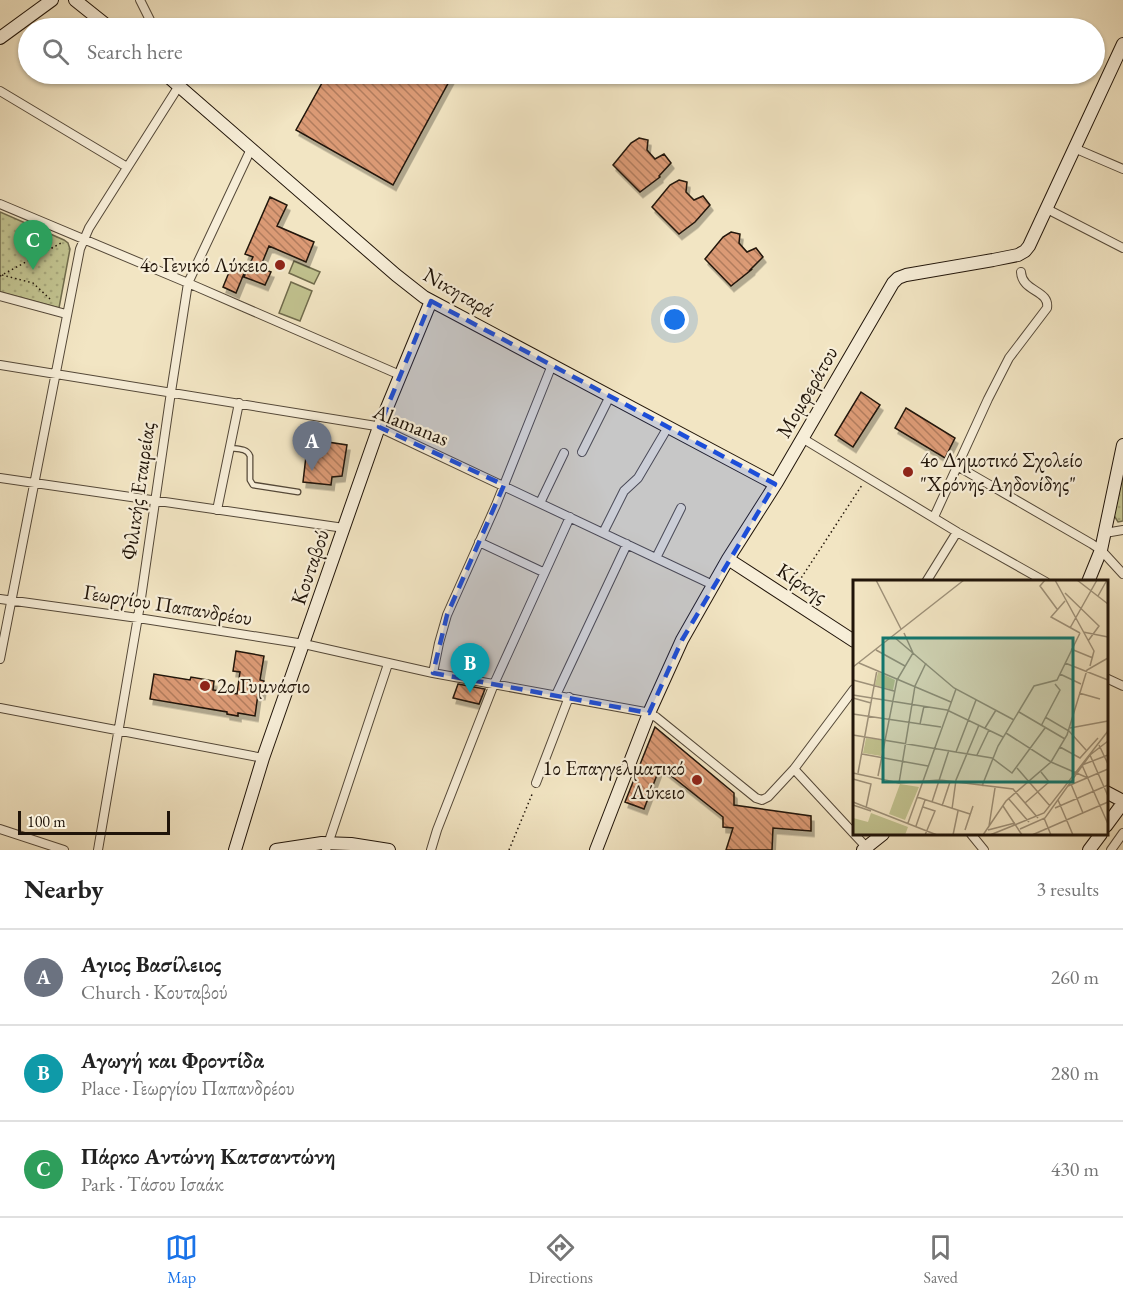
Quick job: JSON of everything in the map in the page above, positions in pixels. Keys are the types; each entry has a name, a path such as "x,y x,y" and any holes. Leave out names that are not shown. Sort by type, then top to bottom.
{"street":[{"path":"27,18 51,0"},
{"path":"75,0 98,18"},
{"path":"140,0 149,18"},
{"path":"0,38 18,25"},
{"name":"Μομφεράτου","path":"596,850 649,713 682,640 893,283 906,275 1018,255 1029,246 1074,148 1118,64 1123,44"},
{"path":"0,659 55,374 78,238 89,228 175,84"},
{"name":"Νικηταρά","path":"181,84 251,149 419,293 775,484"},
{"path":"0,91 127,167"},
{"path":"1074,148 1123,169"},
{"name":"Φιλικής Εταιρείας","path":"98,850 138,618 188,283 251,149"},
{"path":"0,204 400,375"},
{"path":"1047,209 1123,248"},
{"path":"934,517 1009,358 1049,304 1047,298 1024,283 1021,272"},
{"path":"0,296 66,314"},
{"name":"Κουταβού","path":"235,850 263,758 379,427 431,301"},
{"name":"Alamanas","path":"0,365 379,427 713,585"},
{"path":"433,673 447,615 504,485 552,365"},
{"path":"582,452 610,396"},
{"path":"217,510 239,403"},
{"path":"603,533 624,491 638,478 668,427"},
{"path":"802,438 957,532 1042,580"},
{"path":"1089,580 1097,547 1105,533 1123,445"},
{"path":"540,503 564,453"},
{"path":"957,466 1097,547 1123,574"},
{"path":"0,478 344,528"},
{"path":"656,558 681,508"},
{"path":"431,850 494,684 570,517"},
{"path":"1105,533 1123,530"},
{"path":"927,580 957,532"},
{"path":"479,543 543,572"},
{"path":"556,695 627,544"},
{"name":"Κίρκης","path":"728,559 853,640"},
{"name":"Γεωργίου Παπανδρέου","path":"0,598 303,644 433,673 649,713 657,717 756,798 762,800 768,797 794,769"},
{"path":"328,847 388,664"},
{"path":"1108,679 1123,687"},
{"path":"853,692 794,769 853,835"},
{"path":"536,783 569,697"},
{"path":"0,708 263,758"},
{"path":"1108,793 1123,802 1108,824"},
{"path":"0,829 64,850"},
{"path":"1111,850 1123,833"},
{"path":"853,835 866,849 882,835"},
{"path":"972,835 984,850"},
{"path":"1089,850 1100,835"},
{"path":"276,850 351,844 389,850"}],"lane":[{"path":"230,448 249,453 250,480 253,485 298,492"}],"path":[{"path":"1,275 78,238"},
{"path":"1,275 33,283 51,300"},
{"path":"789,597 866,478"},
{"path":"509,850 536,783"}],"highlighted area":[{"path":"431,301 775,484 682,640 649,713 433,673 447,615 504,485 379,427"}],"green space":[{"path":"0,212 68,243 70,249 59,308 0,292"},
{"path":"294,261 320,272 314,284 289,273"},
{"path":"291,282 312,291 300,321 279,313"},
{"path":"1123,470 1123,521 1118,522 1113,514"}],"building":[{"path":"321,84 448,84 393,185 296,130"},
{"path":"639,138 648,140 647,150 655,159 664,154 671,163 660,177 640,192 613,165 631,143"},
{"path":"679,180 687,182 686,192 694,200 703,196 710,205 695,222 679,234 652,207 670,185"},
{"path":"270,197 287,205 277,226 314,242 306,262 269,246 260,268 271,272 265,285 244,277 253,257 245,254"},
{"path":"731,232 740,234 739,243 747,252 756,248 763,257 731,286 705,259 723,237"},
{"path":"232,265 245,271 236,293 223,287"},
{"path":"861,392 880,405 853,447 835,435"},
{"path":"906,408 955,438 945,458 895,428"},
{"path":"308,439 347,445 342,476 332,477 331,485 303,482"},
{"path":"236,651 264,656 260,680 264,681 262,694 258,694 255,716 238,713 238,716 227,714 227,712 150,699 154,674 214,681 213,690 237,694 240,672 233,671"},
{"path":"458,684 485,689 479,704 453,698"},
{"name":"1ο Επαγγελματικό Λύκειο","path":"655,727 734,793 734,805 811,816 811,831 773,828 772,850 726,850 733,828 723,827 723,817 660,767 644,809 625,802"}],"place":[{"name":"4ο Γενικό Λύκειο","path":"280,265"},
{"name":"Πάρκο Αντώνη Κατσαντώνη","path":"33,270"},
{"name":"Αγιος Βασίλειος","path":"312,471"},
{"name":"4ο Δημοτικό Σχολείο \"Χρόνης Αηδονίδης\"","path":"908,472"},
{"name":"2ο Γυμνάσιο","path":"205,686"},
{"name":"Αγωγή και Φροντίδα","path":"470,693"},
{"name":"1ο Επαγγελματικό Λύκειο","path":"697,780"}]}
